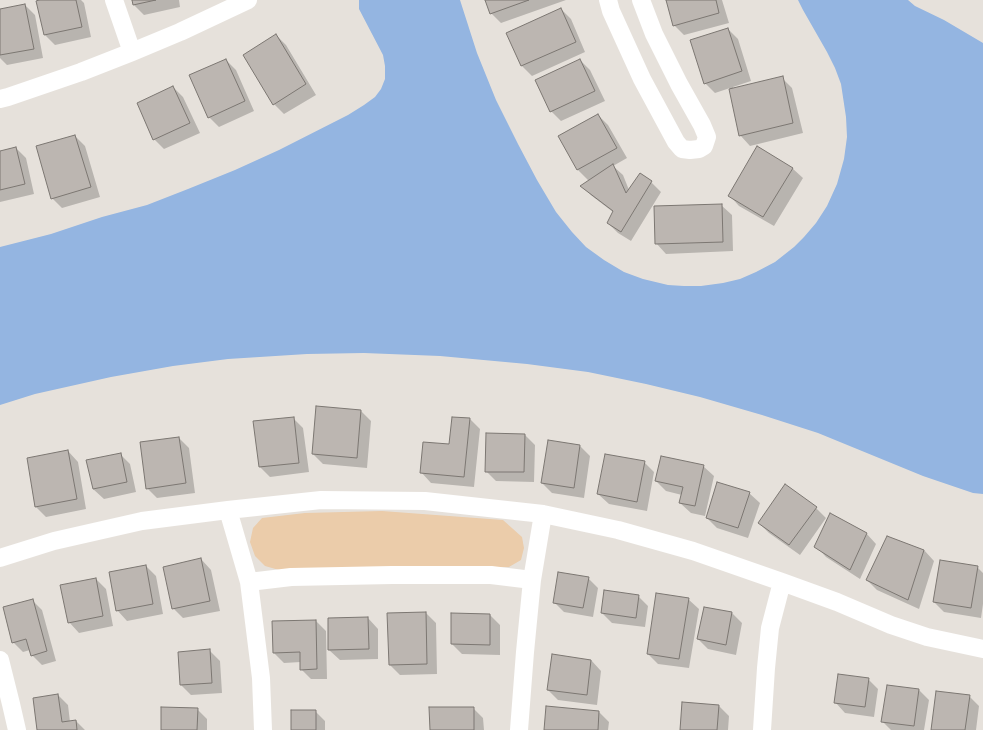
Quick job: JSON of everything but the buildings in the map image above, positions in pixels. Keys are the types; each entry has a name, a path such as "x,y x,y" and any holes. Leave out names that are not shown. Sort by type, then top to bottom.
{"street":[{"path":"114,0 132,52"},
{"path":"0,99 81,72 132,52 180,32 248,0"},
{"path":"608,0 611,11 642,79 676,142 682,149 699,150 704,146 706,137 702,125 679,84 654,34 641,0"},
{"path":"0,558 54,541 142,521 322,500 425,501 543,514 626,532 693,551 782,582 837,602 891,625 927,637 983,649"},
{"path":"228,510 249,582 261,678 263,730"},
{"path":"518,730 532,580 543,514"},
{"path":"249,582 291,577 392,575 491,575 532,580"},
{"path":"762,730 770,628 782,582"},
{"path":"0,660 17,730"}],"shaded area":[{"path":"382,511 503,520 522,537 524,548 521,560 509,567 279,570 265,566 255,556 250,542 253,528 262,518 305,513"}],"water":[{"path":"359,0 460,0 477,53 496,100 537,180 556,212 586,247 604,260 624,272 643,279 668,285 701,286 723,283 740,279 756,272 775,262 794,247 816,223 827,206 837,184 844,159 847,137 846,117 841,84 835,68 798,0 908,0 915,6 944,20 983,43 983,494 973,493 923,476 818,433 700,397 588,372 527,364 440,356 364,353 307,354 228,359 173,366 111,377 35,394 0,405 0,247 51,234 102,217 147,205 235,170 279,150 348,115 364,105 375,97 381,89 385,79 385,66 383,55 359,9"}]}
